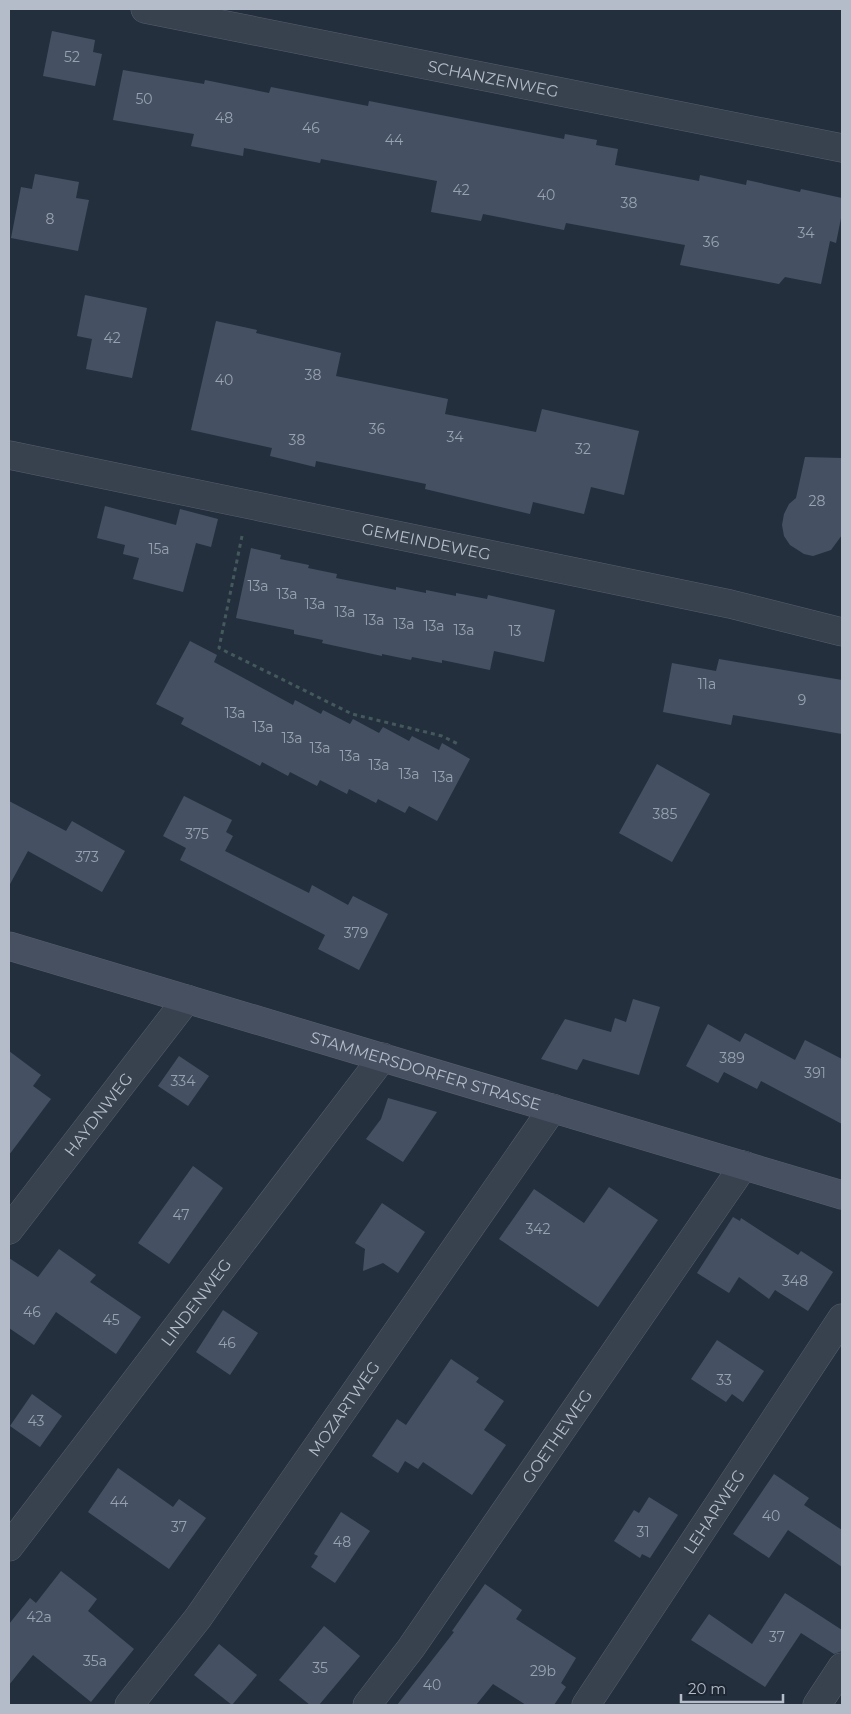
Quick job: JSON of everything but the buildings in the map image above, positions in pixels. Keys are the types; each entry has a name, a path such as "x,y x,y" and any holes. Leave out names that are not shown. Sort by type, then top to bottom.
{"main road":[{"name":"STAMMERSDORFER STRASSE","path":"9,946 842,1195"}],"street":[{"name":"SCHANZENWEG","path":"145,9 842,148"},
{"name":"GEMEINDEWEG","path":"9,455 730,604 842,632"},
{"name":"HAYDNWEG","path":"9,1230 187,998"},
{"name":"LINDENWEG","path":"9,1548 383,1057"},
{"name":"MOZARTWEG","path":"129,1705 198,1618 553,1108"},
{"name":"GOETHEWEG","path":"367,1705 411,1648 744,1165"},
{"name":"LEHARWEG","path":"586,1705 842,1318"},
{"path":"817,1705 842,1667"}],"path":[{"path":"248,504 219,648 352,714 442,736 458,744"}]}
